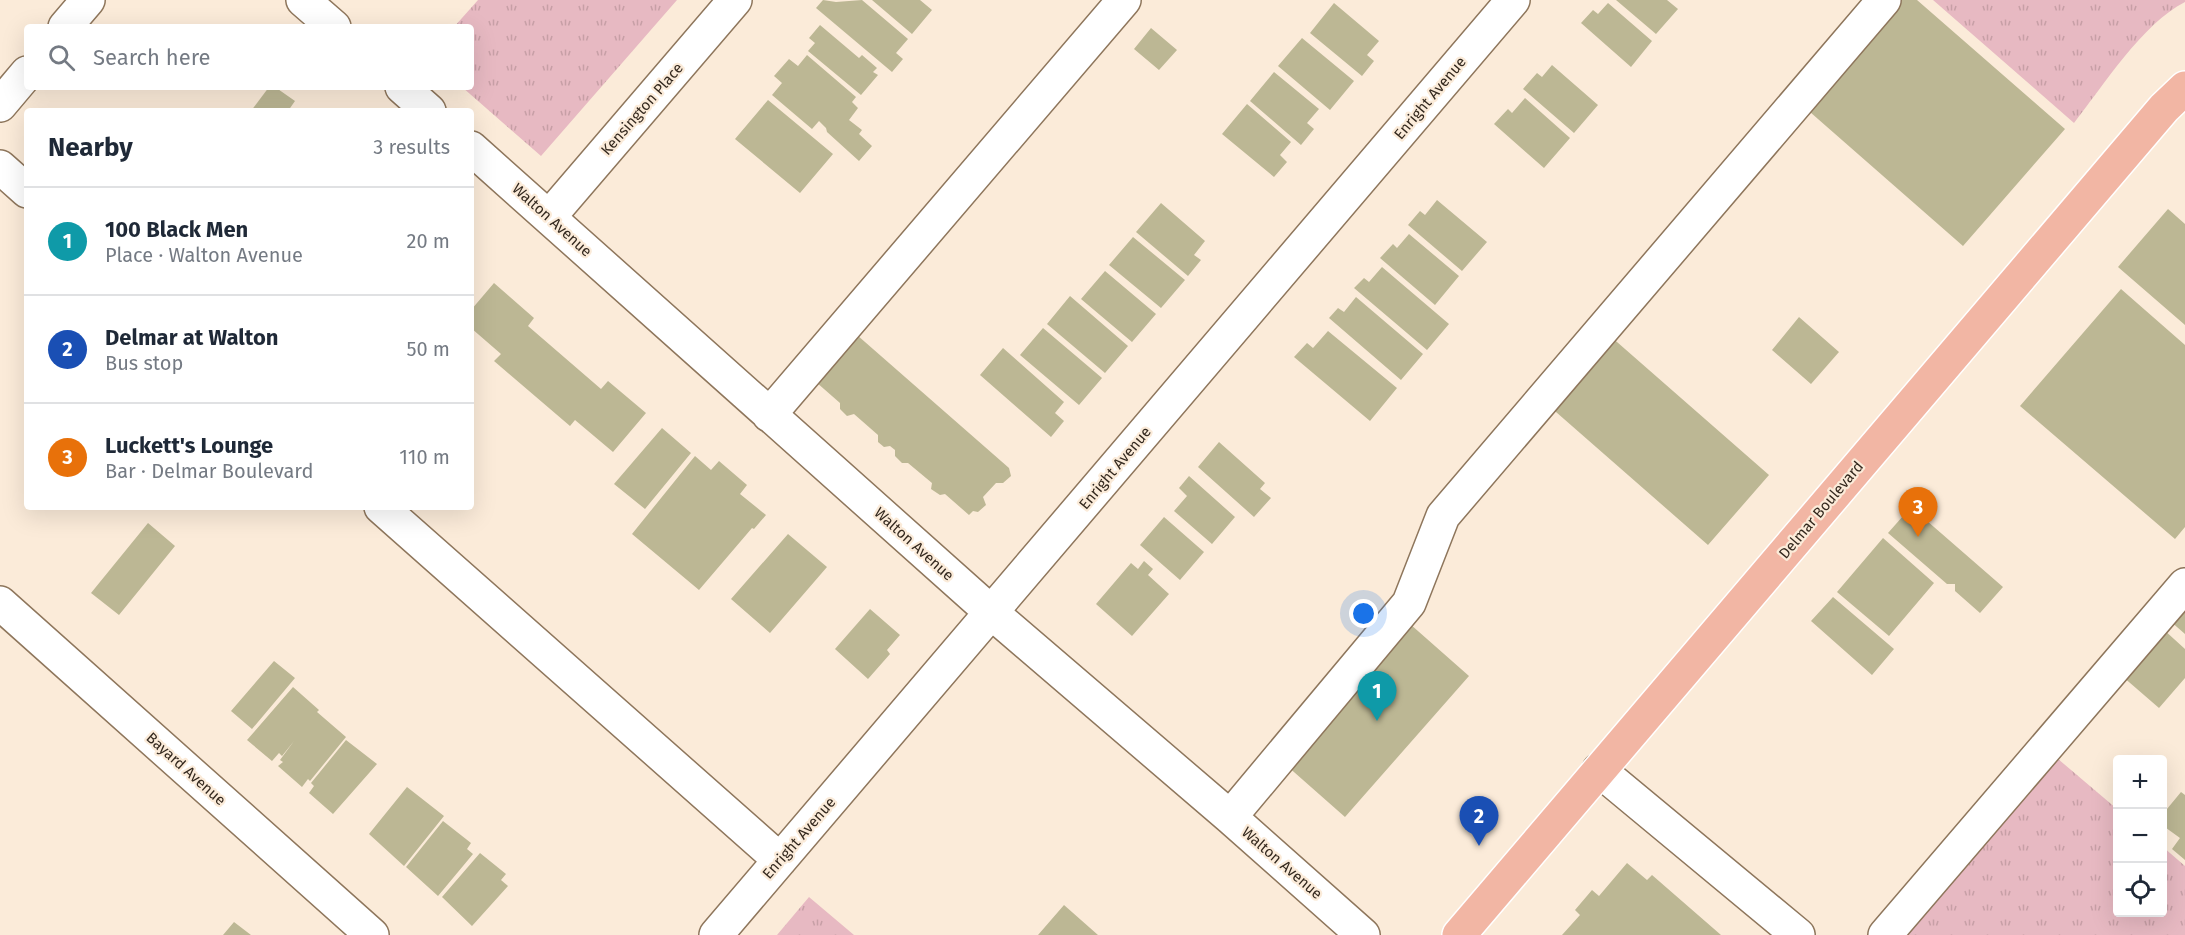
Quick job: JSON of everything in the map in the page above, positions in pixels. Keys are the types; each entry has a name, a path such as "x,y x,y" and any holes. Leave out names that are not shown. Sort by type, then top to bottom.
{"main road":[{"name":"Delmar Boulevard","path":"1459,935 2164,108 2185,88"}],"street":[{"path":"68,24 88,0"},
{"path":"303,0 331,24"},
{"name":"Kensington Place","path":"549,217 735,0"},
{"path":"769,415 1124,0"},
{"name":"Enright Avenue","path":"716,935 1513,0"},
{"path":"1230,817 1409,603 1443,516 1884,0"},
{"path":"0,105 24,77"},
{"path":"405,90 426,108"},
{"name":"Walton Avenue","path":"474,151 992,613 1230,817 1363,935"},
{"path":"0,167 24,188"},
{"path":"384,510 780,860"},
{"path":"1885,935 2185,585"},
{"name":"Bayard Avenue","path":"0,603 372,935"},
{"path":"1599,770 1798,935"}],"green space":[{"path":"478,0 677,0 541,156 465,90 474,90 474,24 457,24"},
{"path":"1933,0 2185,0 2185,2 2169,12 2139,40 2074,123"},
{"path":"2051,753 2113,806 2113,917 2167,917 2167,850 2185,866 2185,935 1895,935"},
{"path":"809,897 854,935 777,935"}],"building":[{"path":"823,0 836,2 862,0 908,39 896,53 903,59 892,72 816,8"},
{"path":"872,0 920,0 932,10 912,34"},
{"path":"1616,0 1667,0 1678,9 1656,34"},
{"path":"1893,0 1917,0 2065,129 1963,246 1802,105"},
{"path":"1334,3 1379,41 1367,55 1374,61 1362,76 1310,33"},
{"path":"1608,3 1652,41 1631,67 1581,23 1593,10 1598,14"},
{"path":"820,25 859,58 862,55 877,68 873,72 878,75 861,95 808,51 815,43 809,38"},
{"path":"1151,28 1177,50 1159,70 1134,49"},
{"path":"1302,38 1354,81 1330,110 1278,66"},
{"path":"807,55 856,97 852,102 858,108 849,120 862,130 859,134 872,146 859,161 827,132 819,121 812,129 772,95 782,83 774,76 789,59 798,66"},
{"path":"1552,65 1598,105 1574,133 1523,89 1537,73 1542,77"},
{"path":"1274,72 1319,109 1307,123 1314,129 1301,145 1250,101"},
{"path":"267,90 279,90 295,101 290,108 253,108"},
{"path":"1525,98 1570,138 1544,168 1494,124 1508,109 1512,113"},
{"path":"768,100 833,154 800,193 735,139"},
{"path":"1247,104 1291,142 1280,155 1287,162 1274,177 1222,134"},
{"path":"1437,200 1487,242 1462,271 1408,225 1420,211 1425,215"},
{"path":"1161,203 1205,241 1194,255 1201,260 1188,276 1136,232"},
{"path":"2168,209 2185,224 2185,325 2118,267"},
{"path":"1409,234 1459,276 1435,305 1380,258 1393,244 1397,248"},
{"path":"1133,237 1185,280 1161,308 1109,265"},
{"path":"1382,267 1449,324 1427,350 1354,288 1364,278 1369,282"},
{"path":"1105,271 1156,314 1132,342 1081,299"},
{"path":"494,283 534,318 528,326 601,389 608,381 646,413 613,452 575,420 570,426 494,361 501,354 474,331 474,306"},
{"path":"2121,289 2185,345 2185,527 2175,539 2020,406"},
{"path":"1070,296 1128,346 1105,373 1047,324"},
{"path":"1356,297 1423,354 1401,380 1329,318 1338,308 1344,312"},
{"path":"1799,317 1839,352 1811,384 1772,350"},
{"path":"1043,328 1102,378 1079,405 1020,355"},
{"path":"1328,331 1397,388 1370,421 1294,357 1307,343 1313,348"},
{"path":"857,335 1009,468 1011,476 1003,483 996,483 983,497 986,505 978,512 973,511 969,515 945,494 940,495 931,489 932,483 908,463 902,463 890,446 884,447 878,442 878,435 854,414 847,416 840,409 840,403 816,382"},
{"path":"1609,335 1769,475 1708,545 1548,405"},
{"path":"1003,348 1064,402 1055,413 1064,421 1051,437 980,375"},
{"path":"662,428 691,453 645,509 614,484"},
{"path":"1219,442 1265,483 1260,489 1271,498 1254,517 1198,467"},
{"path":"695,456 711,470 719,461 747,485 740,494 766,515 699,590 632,534"},
{"path":"1189,476 1235,517 1212,544 1174,511 1187,496 1179,488"},
{"path":"1911,507 2003,587 1980,613 1955,591 1955,584 1947,584 1888,533"},
{"path":"1164,517 1204,552 1180,580 1140,545"},
{"path":"148,523 175,546 119,615 91,593"},
{"path":"788,534 827,567 770,633 731,599"},
{"path":"1883,538 1934,583 1889,636 1837,592"},
{"path":"1144,561 1153,569 1148,575 1169,594 1132,636 1096,604 1131,563 1138,569"},
{"path":"1833,597 1894,649 1872,675 1811,621"},
{"path":"2185,602 2185,634 2169,620"},
{"path":"870,609 900,635 887,650 890,654 868,679 835,649"},
{"path":"1410,624 1469,676 1345,817 1286,765"},
{"path":"2163,629 2185,649 2185,678 2159,708 2122,676"},
{"path":"274,661 295,678 252,729 231,711"},
{"path":"293,687 346,737 310,781 308,779 302,787 278,766 283,762 280,760 294,741 282,756 279,753 272,761 247,740"},
{"path":"346,740 377,764 333,814 309,793 314,786 311,783"},
{"path":"407,787 444,816 404,866 369,834"},
{"path":"2181,792 2185,795 2185,860 2172,849 2180,838 2167,829 2167,809"},
{"path":"443,821 471,843 467,849 473,854 438,896 406,867"},
{"path":"480,853 506,874 501,880 508,886 472,926 442,897"},
{"path":"1627,863 1647,880 1652,875 1721,935 1562,935 1580,915 1575,910 1592,890 1599,896"},
{"path":"1064,905 1098,935 1038,935"},
{"path":"234,922 251,935 223,935"}],"place":[{"name":"Luckett's Lounge","path":"1918,537"},
{"name":"100 Black Men","path":"1377,721"},
{"name":"Delmar at Walton","path":"1479,846"}]}
